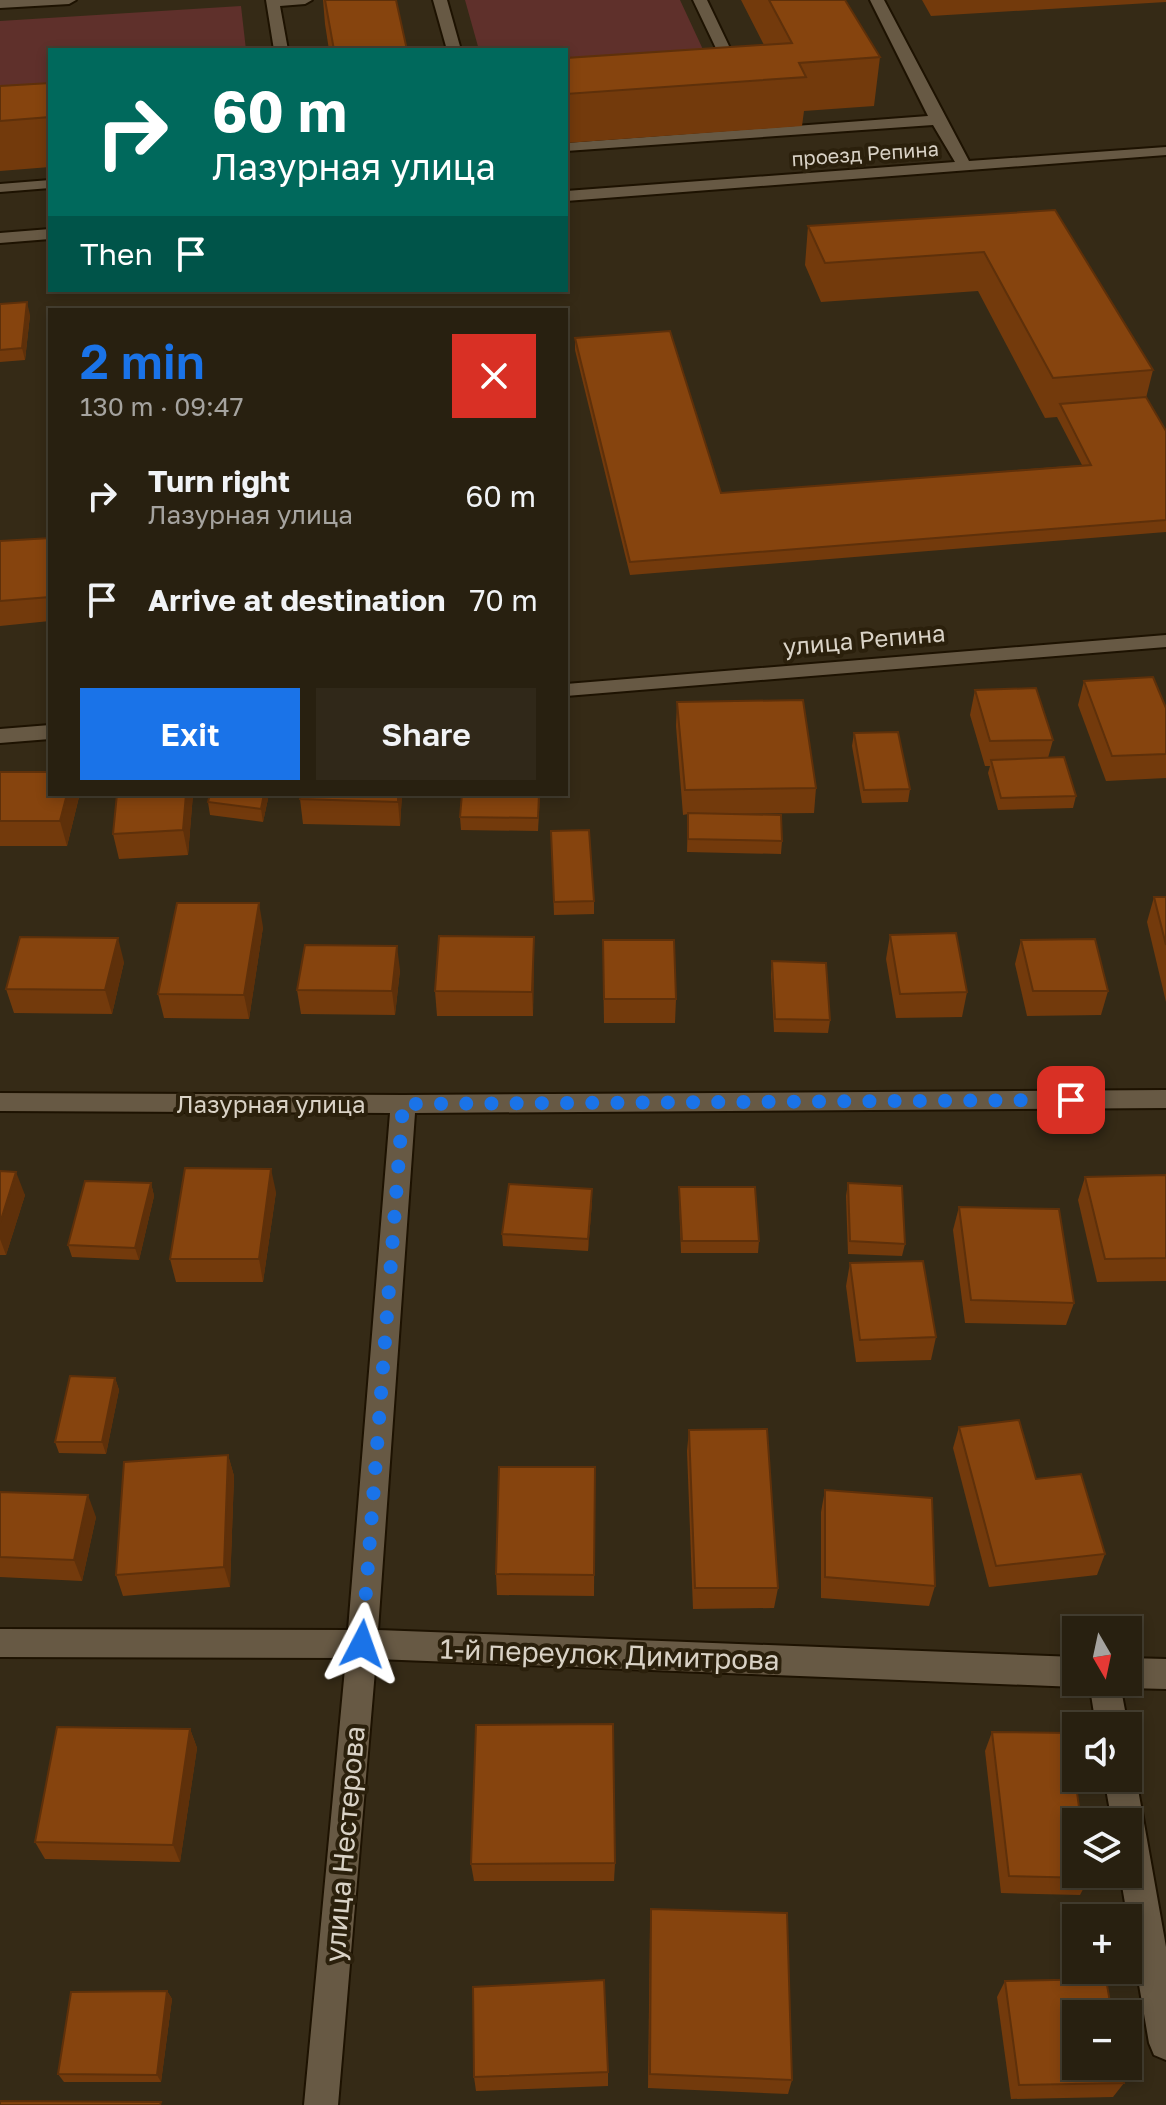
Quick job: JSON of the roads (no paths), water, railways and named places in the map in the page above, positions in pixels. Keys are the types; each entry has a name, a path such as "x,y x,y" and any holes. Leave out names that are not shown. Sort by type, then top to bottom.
{"street":[{"path":"0,4 69,0"},
{"path":"281,48 274,1 305,0"},
{"path":"440,0 453,48"},
{"path":"700,0 732,67 702,69"},
{"path":"877,0 937,120 964,166"},
{"path":"568,147 937,120"},
{"name":"проезд Репина","path":"568,196 1166,151"},
{"path":"753,182 761,201"},
{"path":"0,188 48,184"},
{"path":"0,238 48,234"},
{"name":"улица Репина","path":"568,690 1166,641"},
{"path":"0,736 48,732"},
{"name":"Лазурная улица","path":"0,1102 403,1104 1166,1099"},
{"name":"улица Нестерова","path":"321,2105 362,1644 403,1104"},
{"name":"1-й переулок Димитрова","path":"0,1643 362,1644 1062,1671"},
{"path":"1142,1673 1166,1674"},
{"path":"1122,1792 1166,2043"}]}
